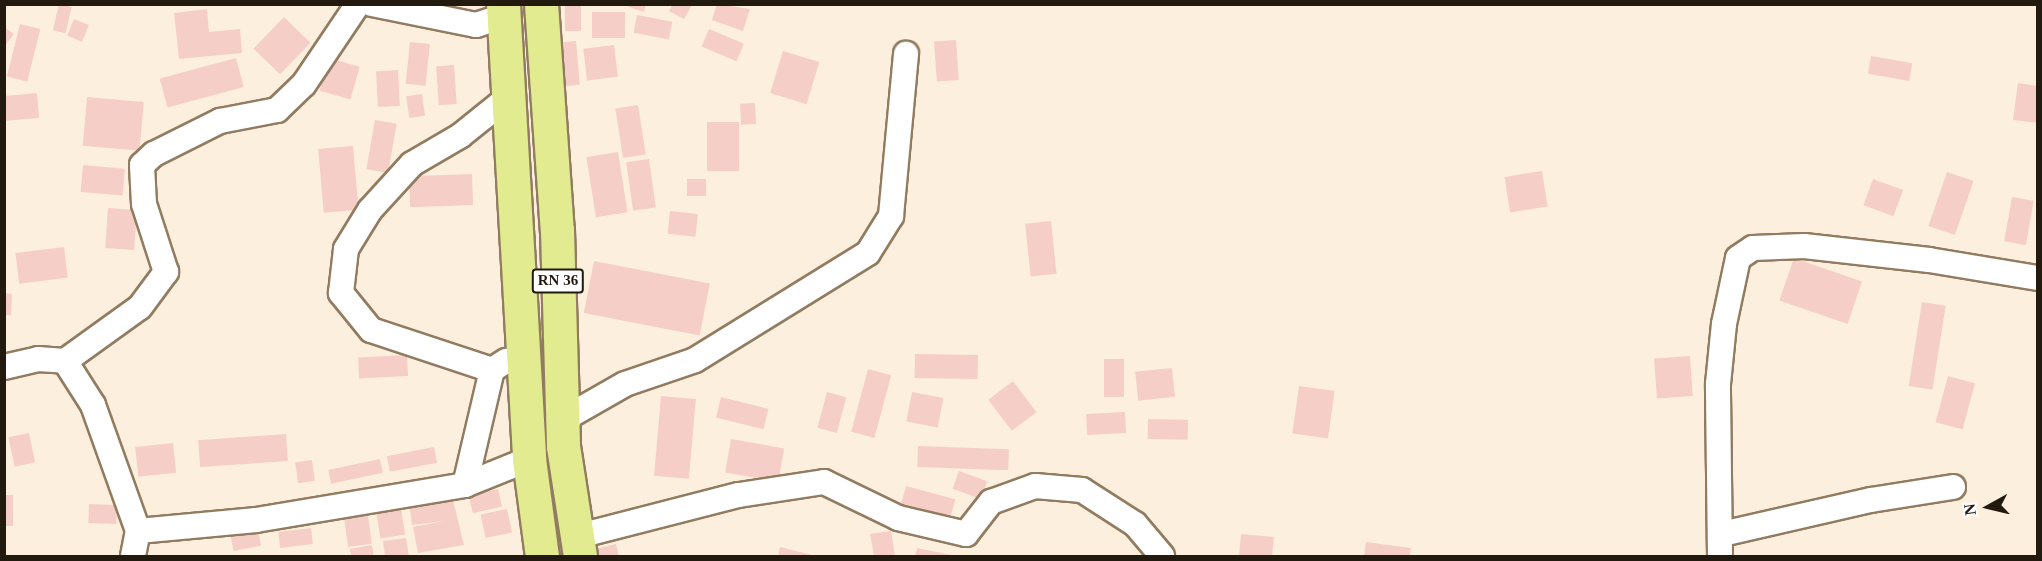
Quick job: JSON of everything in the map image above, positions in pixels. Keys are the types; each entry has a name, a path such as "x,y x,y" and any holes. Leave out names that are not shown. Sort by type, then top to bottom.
{"main road":[{"name":"RN 36","path":"541,4 557,230 563,446 577,547"},
{"name":"RN 36","path":"503,10 510,96 530,459 542,556"}],"street":[{"path":"4,368 38,359 65,361 140,307 166,272 144,204 142,165 154,154 220,121 278,110 304,84 358,4"},
{"path":"372,4 476,25 503,10"},
{"path":"563,446 569,416 625,384 695,360 868,253 891,216 906,54"},
{"path":"492,370 371,330 341,293 346,249 370,210 412,164 460,136 510,96"},
{"path":"1953,487 1871,500 1721,545 1718,384 1724,324 1738,258 1753,248 1804,246 1929,260 2037,278"},
{"path":"465,485 492,370 523,350"},
{"path":"65,361 93,405 138,531 133,556"},
{"path":"138,531 256,520 465,485 530,459"},
{"path":"577,547 739,495 824,482 898,518 966,534 992,502 1035,486 1082,490 1135,524 1162,556"}],"building":[{"path":"59,4 72,7 66,33 53,30"},
{"path":"565,4 581,4 581,31 565,31"},
{"path":"620,4 646,4 644,12"},
{"path":"673,4 692,5 684,19 669,11"},
{"path":"717,4 750,9 743,31 712,20"},
{"path":"207,9 209,32 240,29 242,53 179,59 174,13"},
{"path":"592,12 625,12 625,38 592,38"},
{"path":"637,15 672,22 669,40 634,33"},
{"path":"284,17 311,43 280,74 253,49"},
{"path":"74,19 89,25 82,42 67,36"},
{"path":"20,24 40,29 27,81 7,76"},
{"path":"4,27 14,34 4,47"},
{"path":"709,29 744,44 737,61 702,46"},
{"path":"956,40 959,80 937,81 934,42"},
{"path":"576,41 580,85 564,86 560,42"},
{"path":"410,42 430,44 426,86 406,84"},
{"path":"614,45 618,77 587,81 583,49"},
{"path":"783,51 819,62 806,104 770,93"},
{"path":"1871,56 1912,63 1909,81 1868,74"},
{"path":"236,58 244,87 167,107 160,78"},
{"path":"329,58 360,67 350,100 320,91"},
{"path":"454,65 457,104 439,105 436,66"},
{"path":"398,70 400,106 378,107 376,71"},
{"path":"2018,83 2038,86 2038,123 2013,120"},
{"path":"37,93 39,118 6,121 4,96"},
{"path":"422,94 425,116 409,118 406,96"},
{"path":"87,97 144,102 140,151 83,146"},
{"path":"755,103 756,124 741,125 740,104"},
{"path":"638,105 646,154 623,158 615,109"},
{"path":"375,120 397,124 388,173 366,169"},
{"path":"707,122 739,122 739,171 707,171"},
{"path":"353,146 359,210 324,213 318,149"},
{"path":"618,152 628,212 596,217 586,157"},
{"path":"649,159 656,208 633,211 626,162"},
{"path":"83,165 125,169 122,196 81,192"},
{"path":"1542,171 1548,207 1510,213 1504,177"},
{"path":"1947,172 1973,181 1955,235 1928,226"},
{"path":"472,174 473,205 410,207 409,176"},
{"path":"687,179 706,179 706,196 687,196"},
{"path":"1873,179 1903,190 1893,216 1863,205"},
{"path":"2012,197 2034,201 2026,245 2004,241"},
{"path":"108,208 137,210 134,250 105,248"},
{"path":"670,211 698,214 695,237 668,234"},
{"path":"1051,221 1057,274 1031,276 1025,224"},
{"path":"64,247 68,278 19,284 15,253"},
{"path":"1794,258 1862,281 1847,324 1779,301"},
{"path":"594,261 710,284 700,336 584,313"},
{"path":"4,293 12,294 11,315 4,315"},
{"path":"1922,302 1946,306 1932,390 1909,386"},
{"path":"915,354 978,355 978,379 915,378"},
{"path":"407,355 408,376 359,379 358,358"},
{"path":"1690,356 1693,396 1657,398 1654,359"},
{"path":"1104,359 1124,359 1124,397 1104,397"},
{"path":"1172,368 1175,397 1138,401 1135,372"},
{"path":"868,369 891,375 874,438 851,432"},
{"path":"1948,376 1975,383 1963,430 1936,422"},
{"path":"1013,381 1036,412 1012,431 988,400"},
{"path":"1299,386 1335,391 1328,439 1292,434"},
{"path":"827,392 846,397 837,433 817,428"},
{"path":"912,392 943,398 938,428 906,421"},
{"path":"661,396 696,399 689,479 654,476"},
{"path":"721,397 769,409 763,429 716,417"},
{"path":"1125,412 1126,433 1087,435 1086,414"},
{"path":"1148,419 1188,420 1188,440 1148,439"},
{"path":"29,433 35,462 15,467 8,437"},
{"path":"286,434 288,461 200,467 198,440"},
{"path":"731,439 784,448 778,482 725,472"},
{"path":"173,443 176,473 138,477 135,447"},
{"path":"918,446 1009,449 1008,470 917,467"},
{"path":"434,447 437,463 390,472 387,456"},
{"path":"380,459 383,473 331,484 328,470"},
{"path":"312,460 315,481 298,483 295,462"},
{"path":"959,471 987,481 981,499 953,489"},
{"path":"906,486 955,499 949,522 900,509"},
{"path":"498,489 502,507 473,513 469,496"},
{"path":"4,495 13,495 13,526 4,526"},
{"path":"452,496 464,545 418,553 413,527 444,521 412,525 409,502"},
{"path":"400,502 405,535 380,539 375,506"},
{"path":"89,504 117,505 116,524 88,523"},
{"path":"367,509 372,544 348,547 343,512"},
{"path":"507,509 512,532 486,538 481,515"},
{"path":"311,528 313,544 280,548 278,532"},
{"path":"258,530 261,546 234,551 231,535"},
{"path":"891,531 895,556 874,556 870,534"},
{"path":"1241,534 1274,537 1272,556 1239,556"},
{"path":"406,538 409,556 385,556 383,541"},
{"path":"1366,542 1411,548 1410,556 1364,556"},
{"path":"616,544 619,556 593,556 591,550"},
{"path":"372,545 374,556 351,556 350,549"},
{"path":"780,547 816,556 778,556"},
{"path":"917,548 952,555 952,556 915,556"}]}
